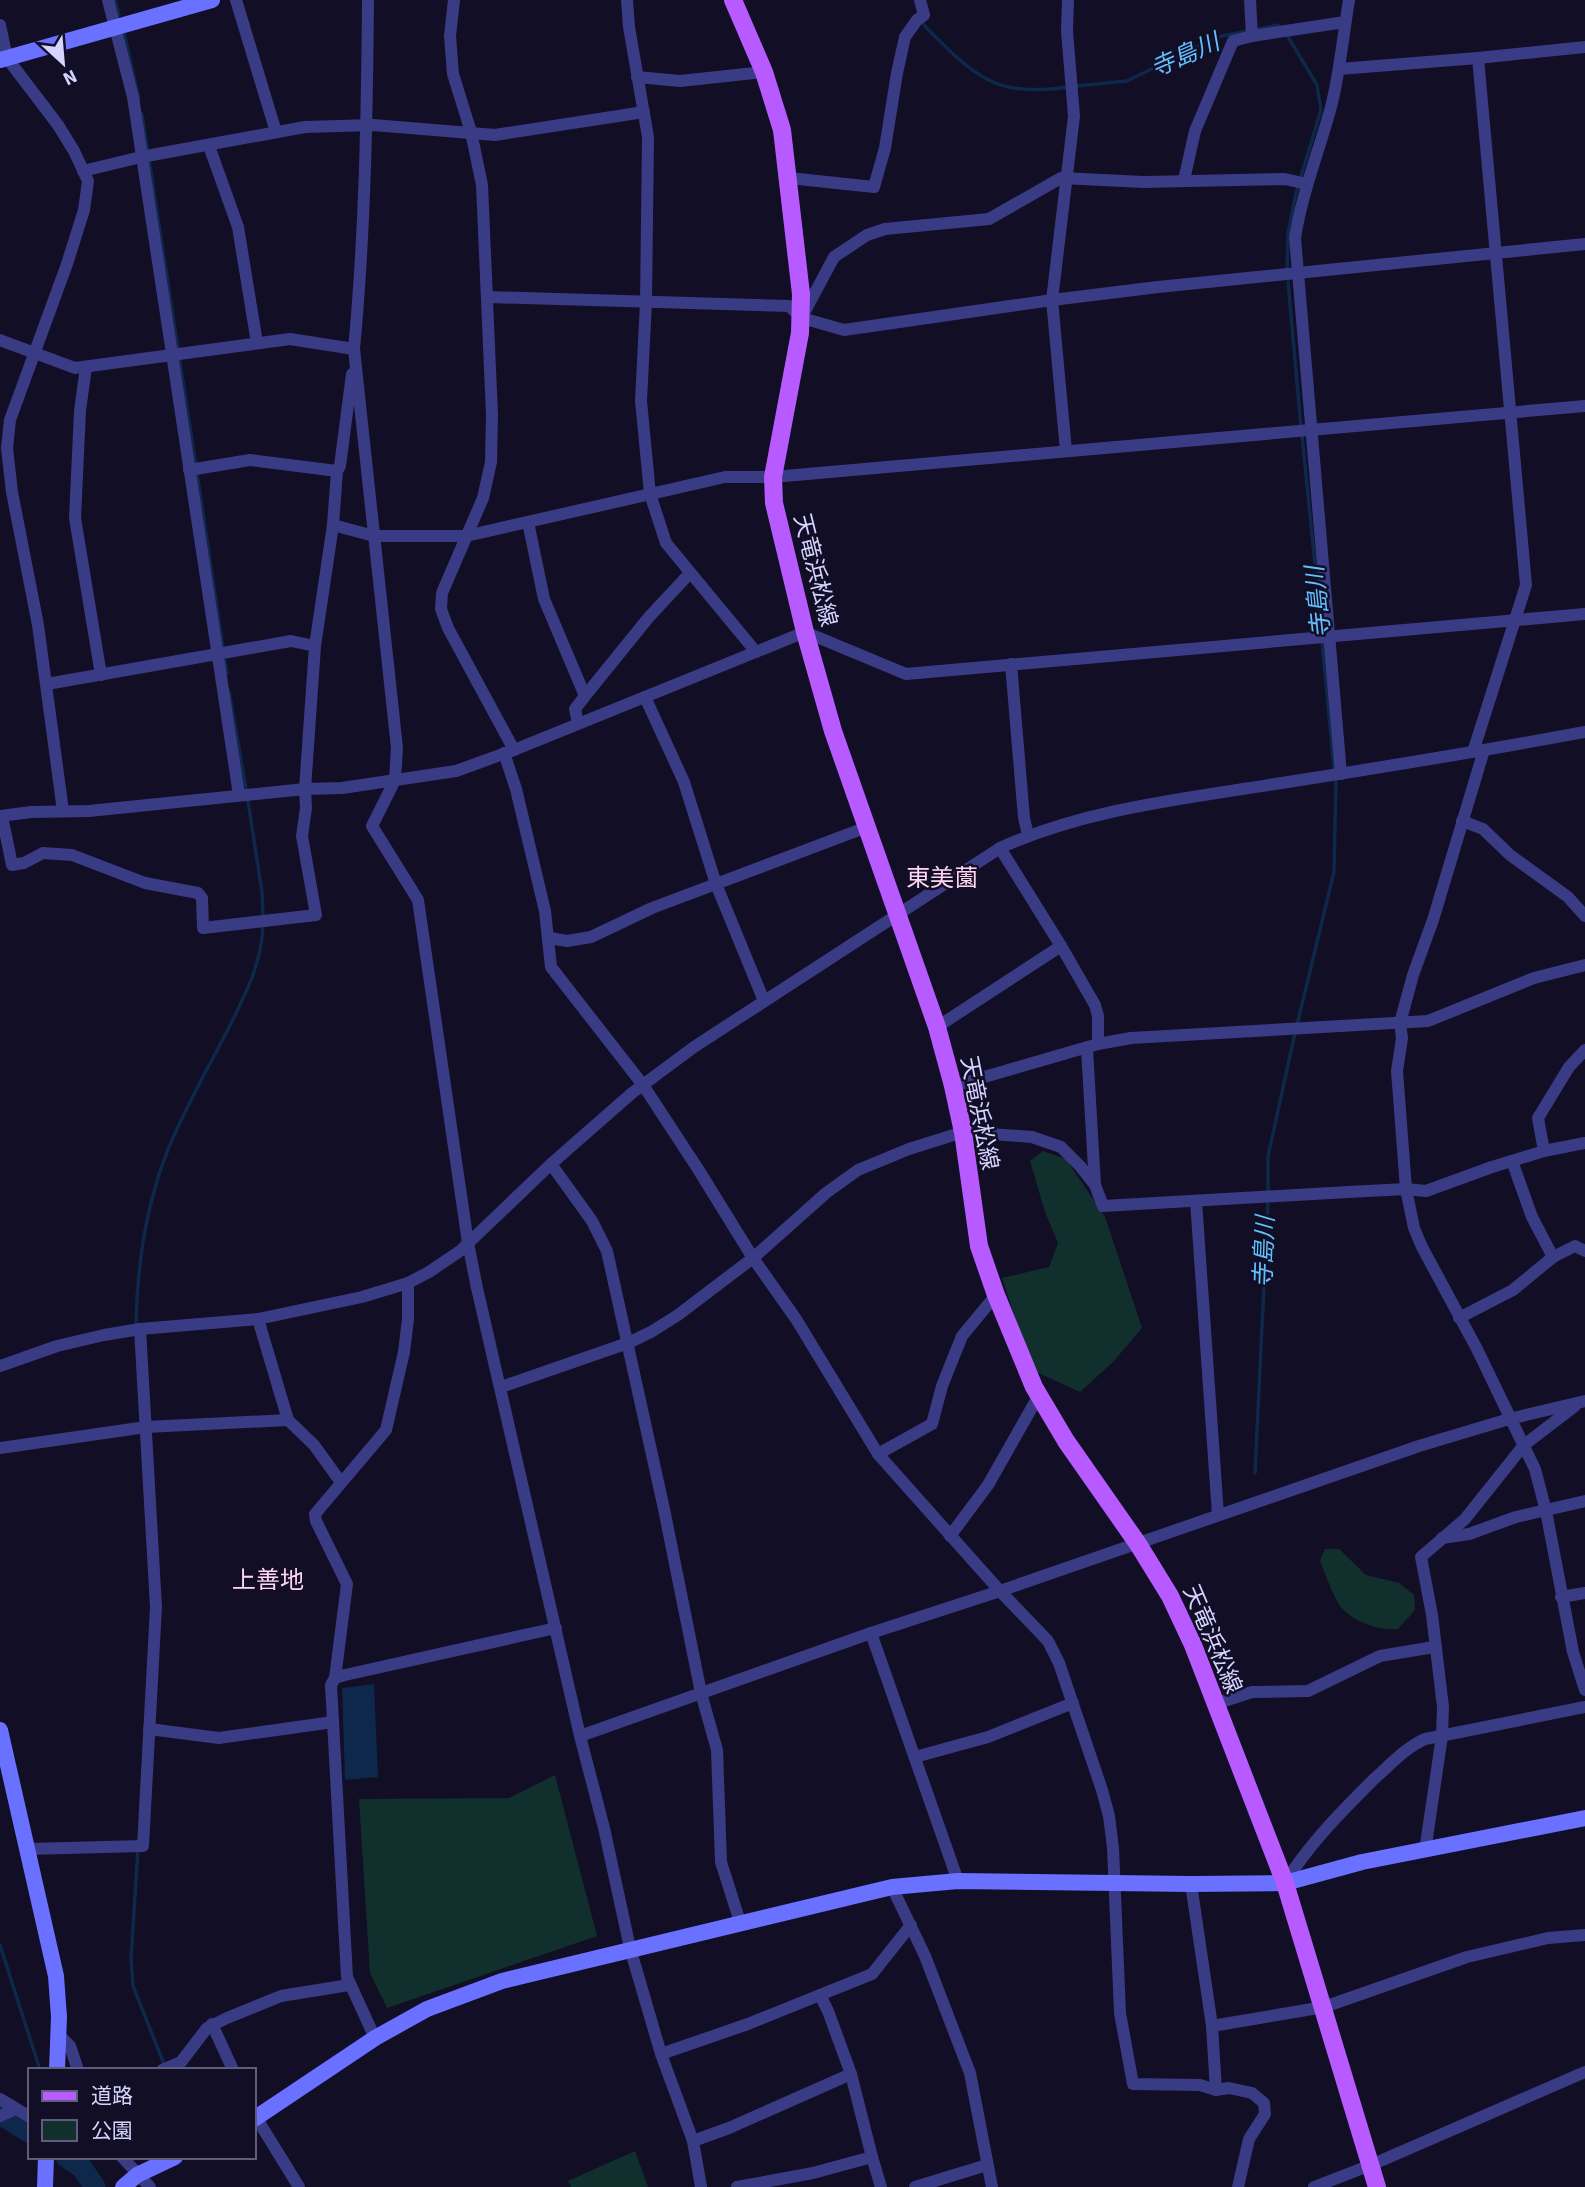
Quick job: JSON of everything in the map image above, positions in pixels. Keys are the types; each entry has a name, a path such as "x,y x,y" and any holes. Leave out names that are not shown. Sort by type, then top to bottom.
{"main road":[{"name":"天竜浜松線","path":"733,0 764,72 782,130 802,294 802,318 773,477 774,503 805,632 833,731 937,1027 962,1132 978,1246 1038,1395 1066,1441 1138,1544 1170,1596 1193,1645 1285,1883 1377,2187"}],"street":[{"path":"108,0 146,156 194,469 217,656 239,795"},
{"path":"3,59 116,27 171,5 212,0"},
{"path":"236,0 276,132"},
{"path":"368,0 367,125 354,365 396,731 395,780 372,826 418,900 468,1244 630,1948 661,2054 693,2141 702,2187"},
{"path":"454,0 450,36 453,74 482,185 492,415 491,462 483,498 442,593 441,609 509,751 550,938 551,967 643,1085 753,1258 796,1319 878,1454 1048,1641 1059,1662 1102,1790 1114,1848 1120,2013 1133,2084 1200,2085 1216,2090 1229,2088 1252,2093 1264,2102 1265,2114 1249,2139 1238,2187"},
{"path":"627,0 648,149 646,302 641,401 650,494 666,543 756,652"},
{"path":"789,178 874,187 885,148 905,37 920,18 920,0"},
{"path":"1066,451 1052,300 1074,116 1068,0"},
{"path":"1250,0 1252,31"},
{"path":"1341,774 1324,637 1295,238 1302,183 1331,107 1349,0"},
{"path":"1184,180 1195,131 1233,41 1252,31 1284,31 1345,22"},
{"path":"0,25 3,59 58,125 88,181 84,210 67,264 10,420 7,448 12,492 36,612 63,811"},
{"path":"1339,69 1585,47"},
{"path":"1478,58 1526,585 1462,821 1400,1023 1402,1038 1397,1071 1406,1189 1414,1228 1535,1469 1546,1511 1573,1652 1585,1690"},
{"path":"637,77 680,81 764,72"},
{"path":"83,171 146,156 305,127 367,125 495,135 644,113"},
{"path":"209,146 238,227 257,343"},
{"path":"802,318 834,257 867,235 885,229 989,219 1062,178 1144,182 1285,179 1302,183"},
{"path":"488,297 789,306 802,318 844,330 1052,300 1585,244"},
{"path":"0,340 75,368 290,339 354,349"},
{"path":"354,365 340,466 337,471 315,646 305,789 306,808 302,836 316,915 203,928 202,898 198,893 145,883 72,855 43,853 24,863 12,865 1,816 31,812 89,811 239,795 305,789 342,788 456,771 805,632 906,674 1585,614"},
{"path":"86,367 80,411 75,518 101,675"},
{"path":"332,525 374,536 466,536 725,477 773,477 1585,406"},
{"path":"194,469 250,460 337,471"},
{"path":"528,522 544,598 585,696"},
{"path":"578,723 575,709 649,617 690,573"},
{"path":"47,684 291,641 315,646"},
{"path":"1011,664 1024,818 1028,835"},
{"path":"645,697 684,782 716,884 764,1001"},
{"path":"1,1363 57,1346 141,1329 258,1319 362,1297 408,1283 429,1272 468,1244 551,1164 643,1085 694,1047 1000,848 1028,835 1079,819 1180,799 1585,732"},
{"path":"1462,821 1483,829 1510,855 1568,897 1585,916"},
{"path":"550,938 567,941 591,937 652,908 867,827"},
{"path":"1000,848 1095,1005 1098,1016 1093,1046 1095,1185"},
{"path":"937,1027 1061,946"},
{"path":"953,1086 1093,1046 1131,1038 1428,1021 1534,978 1585,965"},
{"path":"1544,1151 1538,1118 1569,1067 1585,1050"},
{"path":"501,1387 628,1343 651,1332 753,1258 826,1193 858,1170 909,1149 962,1132 1032,1137 1061,1147 1095,1185 1103,1206 1406,1189 1426,1191 1544,1151 1585,1143"},
{"path":"1512,1161 1532,1217 1553,1257"},
{"path":"551,1164 592,1221 607,1251 701,1693 717,1751 721,1862 740,1922"},
{"path":"1196,1200 1218,1516"},
{"path":"1459,1318 1513,1290 1553,1257 1575,1245 1585,1251"},
{"path":"375,2038 349,1985 346,1966 331,1685 335,1678 347,1584 315,1514 340,1481 371,1450 386,1430 404,1352 408,1283"},
{"path":"878,1454 933,1424 942,1386 962,1336 996,1294"},
{"path":"258,1319 288,1420 314,1445 340,1481"},
{"path":"27,1849 138,1846 149,1729 156,1607 141,1329"},
{"path":"950,1535 988,1485 1038,1395"},
{"path":"580,1736 871,1633 1138,1544 1406,1450 1584,1399"},
{"path":"1425,1851 1442,1736 1443,1707 1432,1615 1421,1557 1465,1520 1524,1445 1584,1399"},
{"path":"0,1448 146,1427 288,1420"},
{"path":"1442,1538 1469,1534 1516,1517 1585,1501"},
{"path":"1561,1597 1585,1593"},
{"path":"335,1678 556,1628"},
{"path":"871,1633 958,1881"},
{"path":"1215,1704 1252,1692 1308,1691 1380,1656 1434,1647"},
{"path":"915,1757 988,1737 1073,1703"},
{"path":"1285,1883 1307,1850 1339,1813 1409,1746 1425,1739 1585,1707"},
{"path":"149,1729 219,1738 333,1722"},
{"path":"0,1730 56,1976 57,2068"},
{"path":"256,2116 375,2038 427,2010 502,1980 892,1887 958,1881 1285,1883 1362,1862 1585,1818"},
{"path":"1191,1884 1212,2026 1216,2090"},
{"path":"892,1887 954,2027 970,2073 992,2187"},
{"path":"661,2054 748,2024 872,1973 911,1925"},
{"path":"1212,2026 1324,2007 1467,1957 1548,1938 1585,1935"},
{"path":"167,2068 181,2062 212,2024 281,1996 349,1985"},
{"path":"820,1995 850,2074 881,2187"},
{"path":"212,2024 232,2068"},
{"path":"58,2034 71,2046 77,2068"},
{"path":"1314,2187 1371,2165 1585,2071"},
{"path":"693,2141 729,2128 850,2074"},
{"path":"0,2099 7,2112 28,2117"},
{"path":"256,2120 299,2187"},
{"path":"737,2187 813,2173 872,2157"},
{"path":"45,2187 46,2159"},
{"path":"124,2159 149,2187"},
{"path":"123,2187 137,2175 172,2159"},
{"path":"915,2187 987,2165"}],"green space":[{"path":"1043,1151 1066,1159 1105,1217 1142,1328 1113,1362 1080,1392 1032,1370 1002,1278 1049,1267 1058,1243 1045,1212 1030,1161"},
{"path":"1325,1549 1339,1549 1366,1575 1399,1583 1414,1595 1415,1610 1398,1629 1374,1626 1349,1615 1338,1603 1320,1561"},
{"path":"555,1775 597,1936 387,2008 370,1973 359,1799 509,1798"},
{"path":"635,2151 648,2187 571,2187 568,2181"}],"water":[{"path":"374,1684 378,1777 345,1780 342,1688"}],"waterway":[{"path":"115,0 119,15"},
{"name":"寺島川","path":"922,22 959,60 987,79 1001,85 1031,90 1068,87"},
{"name":"寺島川","path":"1076,86 1127,81 1217,37 1278,25 1280,27"},
{"path":"124,33 139,99"},
{"name":"寺島川","path":"1287,35 1317,85 1321,110 1296,193 1288,234 1287,268"},
{"path":"142,114 196,466"},
{"name":"寺島川","path":"1288,282 1301,427"},
{"name":"寺島川","path":"1302,436 1322,633"},
{"path":"197,473 223,648"},
{"name":"寺島川","path":"1322,641 1334,768"},
{"path":"225,661 227,673"},
{"path":"229,691 246,789"},
{"name":"寺島川","path":"1297,1025 1334,872 1336,781"},
{"path":"248,801 262,892 263,918"},
{"path":"136,1325 138,1279 154,1190 181,1120 249,985 258,957 263,926"},
{"name":"寺島川","path":"1255,1473 1268,1156 1295,1033"},
{"path":"138,1848 131,1959 133,1986 164,2064"},
{"path":"0,1945 39,2068"},
{"path":"0,2114 28,2132"},
{"path":"69,2159 82,2168 95,2187"}],"district":[{"name":"東美薗","path":"942,878"},
{"name":"上善地","path":"268,1580"}]}
